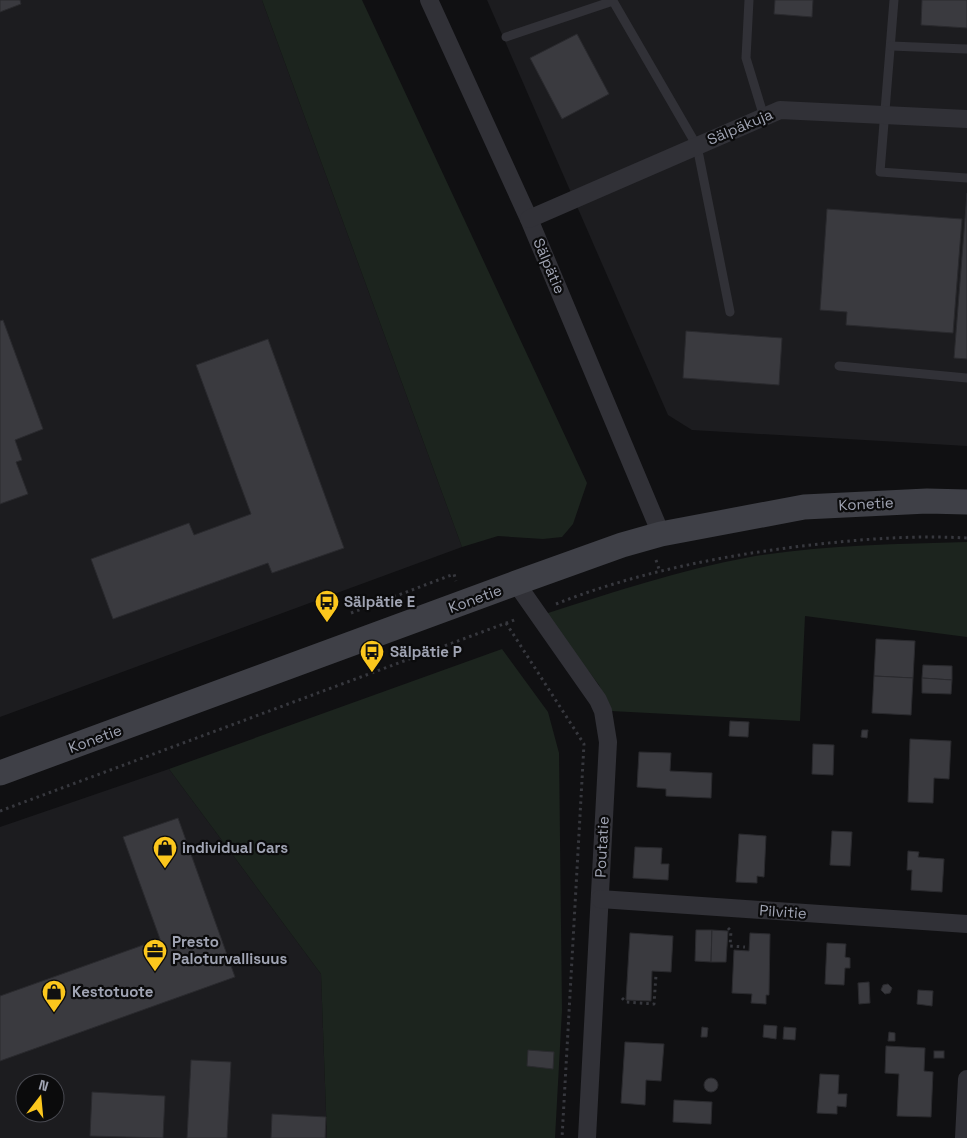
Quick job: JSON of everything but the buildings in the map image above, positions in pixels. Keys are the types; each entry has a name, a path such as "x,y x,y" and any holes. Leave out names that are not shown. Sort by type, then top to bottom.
{"street":[{"name":"Sälpätie","path":"429,0 529,219 661,534"},
{"name":"Sälpäkuja","path":"529,219 780,110 967,118"},
{"name":"Konetie","path":"0,774 516,583 622,545 661,534 804,507 927,501 967,502"},
{"name":"Poutatie","path":"516,583 591,688 603,711 607,727 608,742 587,1138"},
{"name":"Pilvitie","path":"600,899 967,924"},
{"path":"964,1138 967,1079"}],"lane":[{"path":"749,0 746,58 764,117"},
{"path":"894,0 880,172 967,178"},
{"path":"506,36 613,1 697,146 730,312"},
{"path":"891,46 966,49"},
{"path":"839,366 967,378"}],"path":[{"path":"0,811 566,600 660,572 749,552 863,539 936,536 967,538"},
{"path":"351,613 454,574 464,603"},
{"path":"506,623 584,744 562,1138"},
{"path":"724,923 731,931 730,946 745,947"},
{"path":"622,998 626,1002 654,1004 656,975"}],"shaded area":[{"path":"0,0 262,0 462,547 0,717"},
{"path":"262,0 362,0 587,483 573,524 562,537 543,539 498,536 462,547"},
{"path":"487,0 967,0 967,446 692,430 668,415"},
{"path":"967,542 967,637 805,616 800,721 611,711 599,685 545,614 672,575 750,557 804,550 885,544"},
{"path":"502,649 548,712 559,753 562,1010 555,1138 327,1138 321,974 169,769"},
{"path":"169,769 321,974 327,1138 0,1138 0,827"}],"place":[{"name":"Sälpätie E","path":"327,623"},
{"name":"Sälpätie P","path":"372,673"},
{"name":"individual Cars","path":"165,869"},
{"name":"Presto Paloturvallisuus","path":"155,972"},
{"name":"Kestotuote","path":"54,1013"}]}
